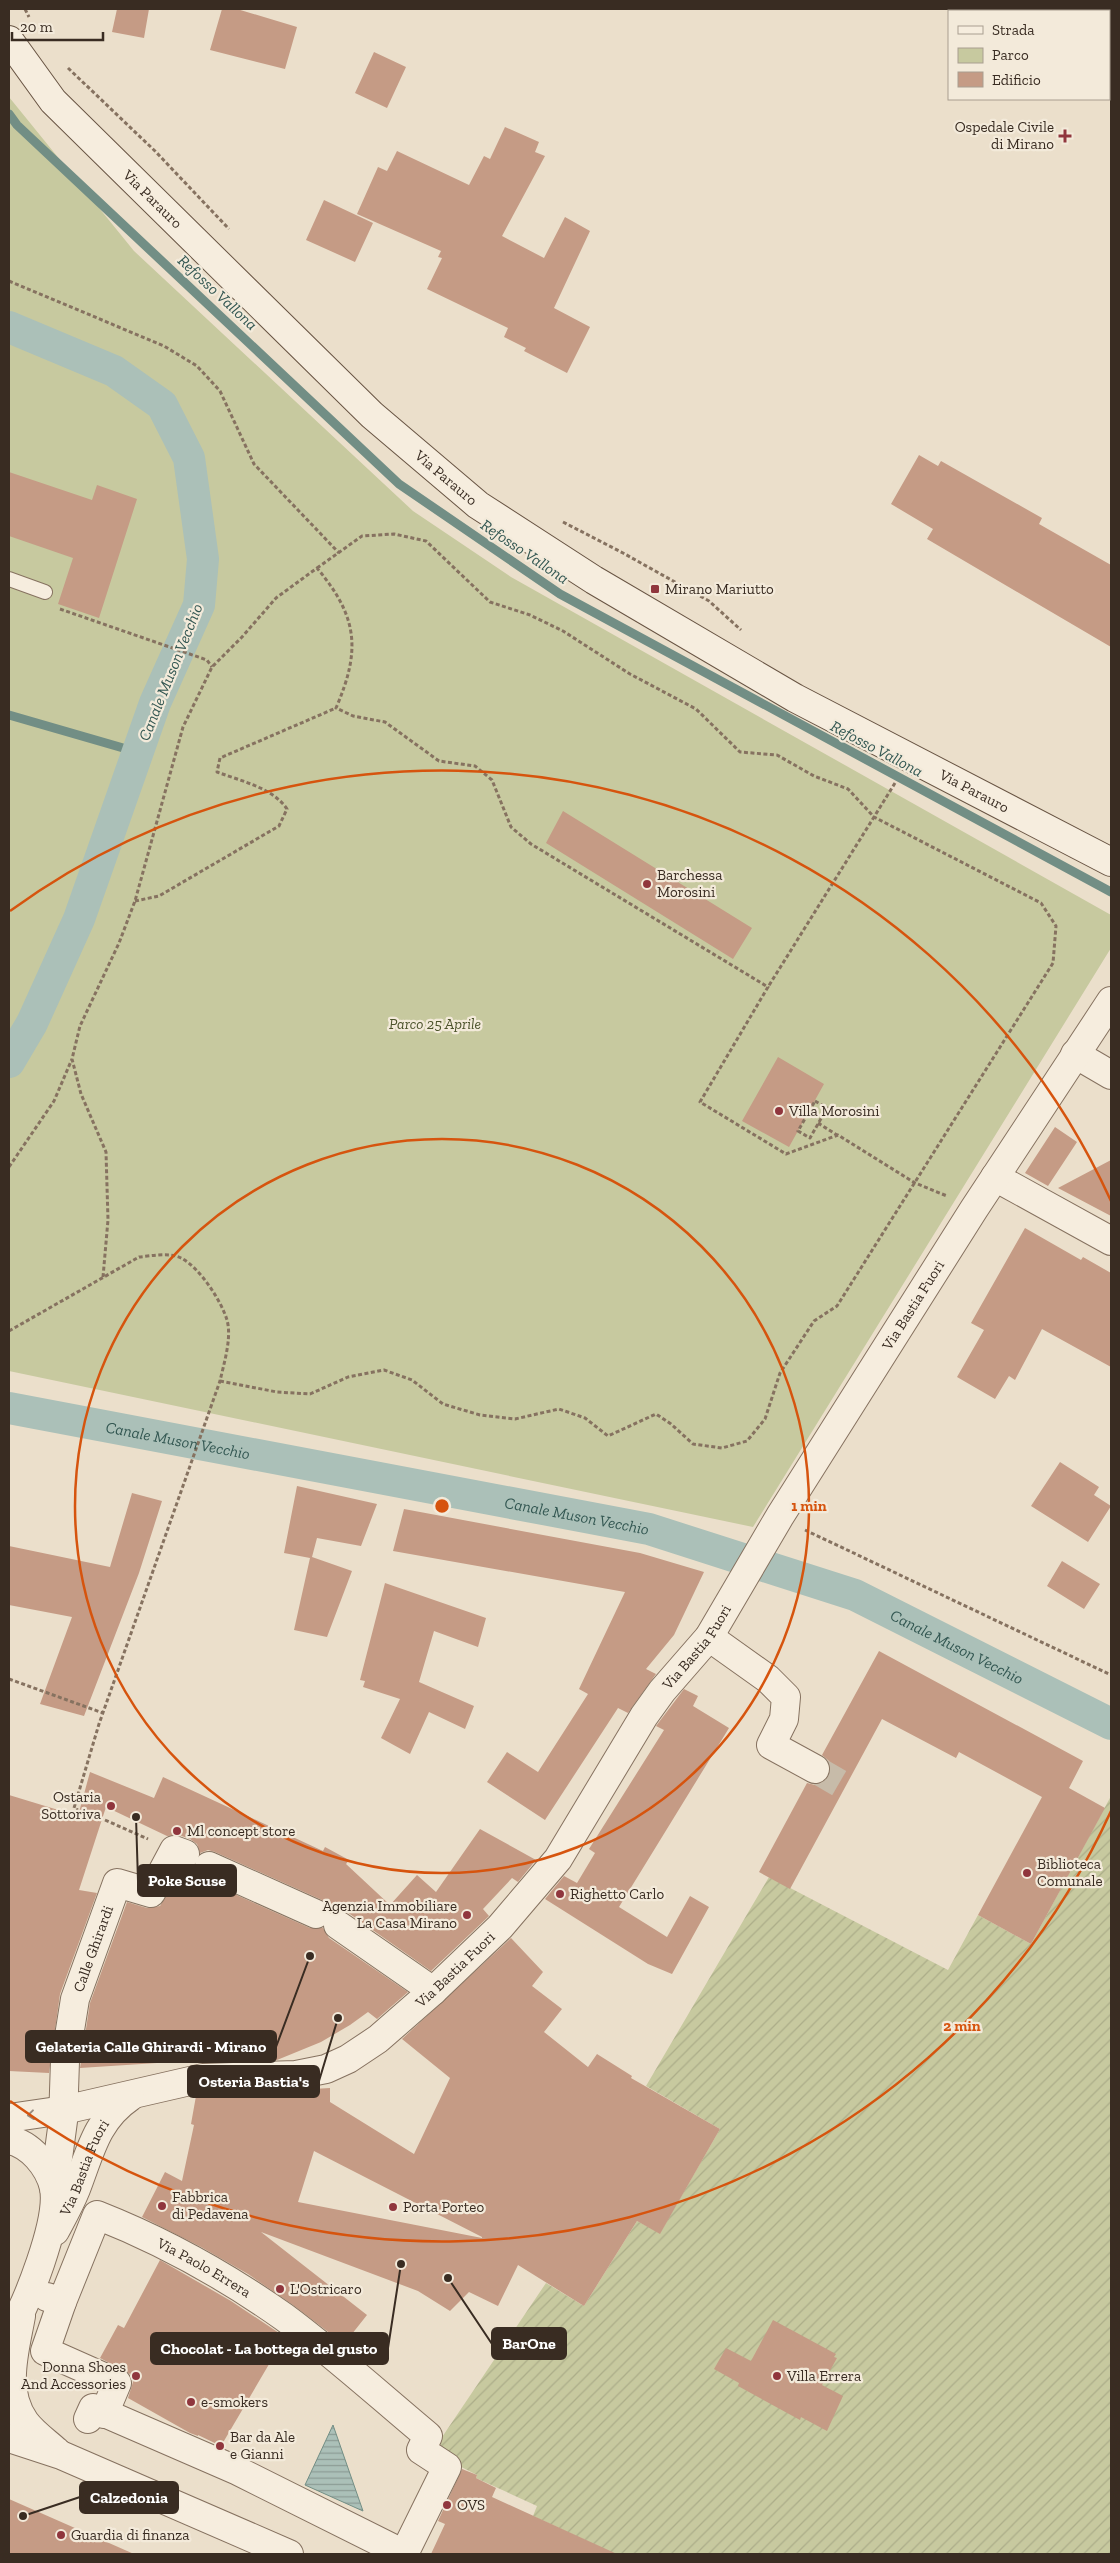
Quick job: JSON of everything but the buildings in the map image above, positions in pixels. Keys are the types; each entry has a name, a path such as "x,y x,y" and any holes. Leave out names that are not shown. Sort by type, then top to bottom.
{"street":[{"name":"Via Parauro","path":"9,40 53,101 372,415 478,505 594,580 796,698 1111,862"},
{"name":"Via Bastia Fuori","path":"9,2118 64,2110 203,2078 296,2075 326,2069 348,2059 378,2039 433,1991 500,1928 558,1859 644,1716 662,1691 709,1637 773,1528 974,1210 1111,1001"},
{"path":"1075,1054 1111,1075"},
{"path":"995,1178 1111,1241"},
{"path":"709,1637 768,1679 786,1697 784,1719 771,1745 815,1769"},
{"name":"Calle Ghirardi","path":"64,2110 65,2061 76,1998 116,1883 151,1893 179,1852"},
{"path":"209,1866 327,1919 433,1991"},
{"name":"Via Bastia Fuori","path":"46,2246 76,2191 97,2133 115,2107 130,2096"},
{"name":"Via Bastia Fuori","path":"46,2246 64,2110"},
{"path":"9,2140 29,2148 38,2157 54,2188"},
{"name":"Via Paolo Errera","path":"97,2215 145,2234 199,2264 283,2317 428,2436 420,2450 447,2467 404,2554 238,2471 96,2416 117,2383 45,2351 55,2300 97,2215"},
{"path":"46,2246 15,2324 12,2388 15,2402 25,2422 61,2455"},
{"path":"9,2438 61,2455 290,2554"}],"lane":[{"path":"9,579 45,592"}],"path":[{"path":"24,9 30,17"},
{"path":"62,61 155,151 235,235"},
{"path":"9,281 164,346 197,366 220,391 254,464 338,553"},
{"path":"561,521 623,552 709,601 743,632"},
{"path":"9,1167 54,1101 72,1059 80,1026 119,944 136,901 183,727 212,667 276,598 362,536 394,534 426,541 490,602 530,615 563,631 630,674 696,709 740,752 777,755 814,776 848,790 874,817 1041,903 1056,926 1053,963 838,1306 814,1320 780,1373 765,1419 747,1441 722,1448 693,1444 671,1424 656,1414 608,1436 585,1418 559,1409 515,1420 480,1415 443,1404 412,1380 384,1370 348,1377 310,1394 277,1392 220,1381"},
{"path":"136,901 159,896 279,826 287,809 280,799 248,783 217,772 220,758 336,708 348,682 353,656 349,615 335,589 317,568"},
{"path":"45,592 42,603 207,660 212,667"},
{"path":"336,708 353,716 385,722 439,761 475,766 492,780 511,827 531,844 768,988"},
{"path":"838,1135 786,1154 700,1102 895,783"},
{"path":"72,1059 81,1094 106,1152 108,1212 103,1277"},
{"path":"815,1101 827,1108 818,1123 810,1138 798,1131 815,1101"},
{"path":"818,1123 914,1183 957,1200 974,1210"},
{"path":"9,1331 139,1257 159,1255 180,1257 199,1272 227,1320 226,1352 220,1381 103,1713 74,1808 78,1810"},
{"path":"809,1522 804,1530 1111,1675"},
{"path":"9,1679 103,1713"},
{"path":"105,1820 179,1852"}],"green space":[{"name":"Parco 25 Aprile","path":"9,97 134,251 413,511 511,577 1111,915 1111,948 753,1527 9,1371"},
{"path":"1111,1796 1111,2554 594,2554 598,2546 533,2516 537,2506 476,2478 477,2475 432,2452 546,2283 584,2306 637,2221 660,2233 720,2129 646,2086 769,1877 948,1970 978,1915 1031,1944"}],"shaded area":[{"path":"333,2425 363,2511 305,2485"}],"waterway":[{"name":"Refosso Vallona","path":"9,114 17,125 399,484 560,594 1111,892"},
{"name":"Canale Muson Vecchio","path":"9,327 114,371 162,405 189,458 203,559 199,605 155,703 79,919 32,1023 9,1062"},
{"path":"9,715 137,752"},
{"name":"Canale Muson Vecchio","path":"9,1408 649,1529 855,1595 1111,1724"}],"tunnel":[{"path":"815,1769 846,1787"}],"place":[{"name":"Ospedale Civile di Mirano","path":"1065,136"},
{"name":"Mirano Mariutto","path":"655,589"},
{"name":"Barchessa Morosini","path":"647,884"},
{"name":"Villa Morosini","path":"779,1111"},
{"name":"Ostaria Sottoriva","path":"111,1806"},
{"name":"Poke Scuse","path":"136,1817"},
{"name":"Ml concept store","path":"177,1831"},
{"name":"Biblioteca Comunale","path":"1027,1873"},
{"name":"Righetto Carlo","path":"560,1894"},
{"name":"Agenzia Immobiliare La Casa Mirano","path":"467,1915"},
{"name":"Gelateria Calle Ghirardi - Mirano","path":"310,1956"},
{"name":"Osteria Bastia's","path":"338,2018"},
{"name":"Fabbrica di Pedavena","path":"162,2206"},
{"name":"Porta Porteo","path":"393,2207"},
{"name":"Chocolat - La bottega del gusto","path":"401,2264"},
{"name":"BarOne","path":"448,2278"},
{"name":"L'Ostricaro","path":"280,2289"},
{"name":"Donna Shoes And Accessories","path":"136,2376"},
{"name":"Villa Errera","path":"777,2376"},
{"name":"e-smokers","path":"191,2402"},
{"name":"Bar da Ale e Gianni","path":"220,2446"},
{"name":"OVS","path":"447,2505"},
{"name":"Calzedonia","path":"23,2516"},
{"name":"Guardia di finanza","path":"61,2535"}]}
